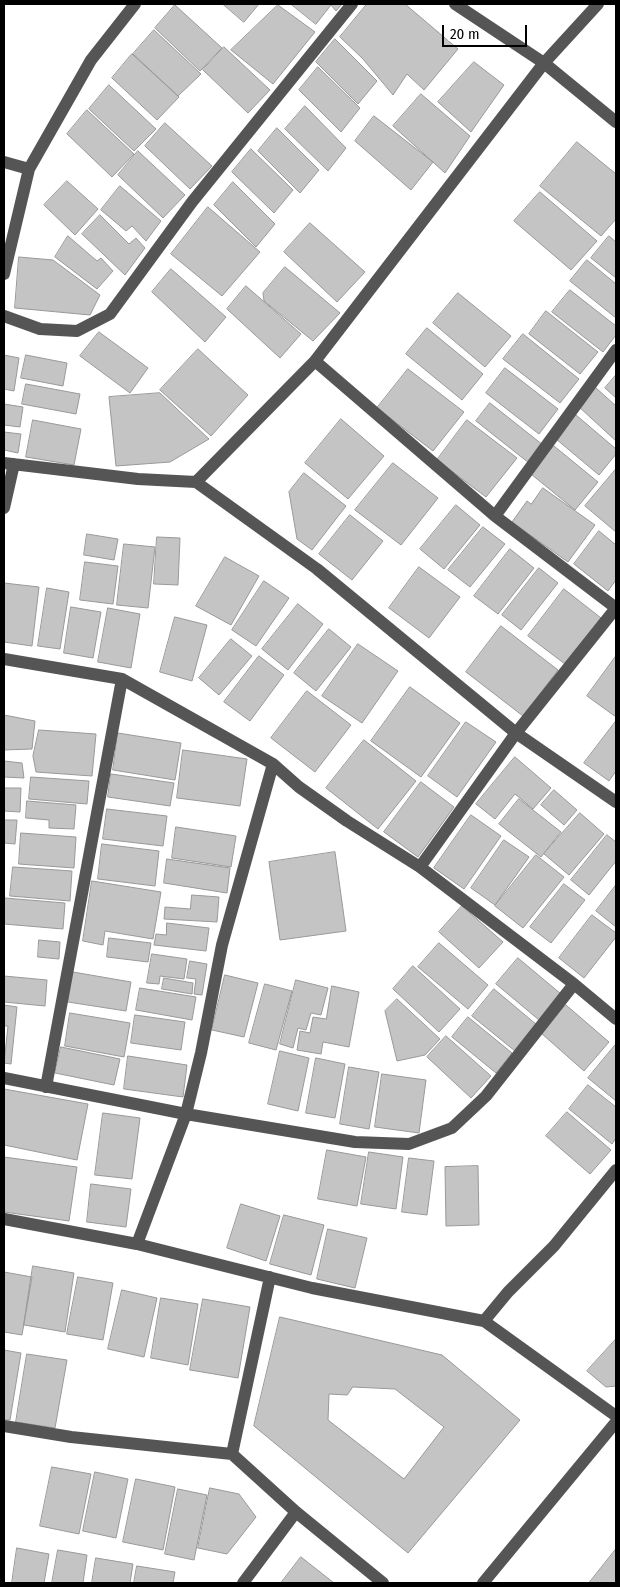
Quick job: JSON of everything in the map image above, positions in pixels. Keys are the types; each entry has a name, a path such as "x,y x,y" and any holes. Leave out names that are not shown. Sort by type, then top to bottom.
{"street":[{"path":"4,274 29,169 91,60 135,4"},
{"path":"4,316 40,329 77,332 110,314 192,202 352,4"},
{"path":"455,4 544,63 616,122"},
{"path":"196,482 315,361 544,63 598,4"},
{"path":"4,162 29,169"},
{"path":"495,516 616,350"},
{"path":"315,361 495,516 616,608 516,732 420,867"},
{"path":"4,508 9,463 138,479 196,482 317,569 516,732 616,802"},
{"path":"4,659 122,679 273,764 298,787 339,816 420,867 616,1018"},
{"path":"46,1087 122,679"},
{"path":"137,1244 186,1114 201,1053 222,945 273,764"},
{"path":"4,1078 186,1114 355,1142 409,1144 452,1128 486,1096 574,984"},
{"path":"484,1321 508,1292 554,1246 616,1170"},
{"path":"4,1219 137,1244 312,1288 484,1321 616,1416"},
{"path":"232,1454 270,1277"},
{"path":"483,1583 616,1422"},
{"path":"4,1426 71,1437 232,1454 296,1512 383,1583"},
{"path":"243,1583 296,1512"}],"building":[{"path":"223,4 259,4 244,22"},
{"path":"291,4 342,4 336,11 331,5 316,24"},
{"path":"367,4 405,4 458,49 424,90 407,74 393,95 363,59 340,37"},
{"path":"175,5 222,48 200,71 155,28"},
{"path":"278,5 315,32 273,84 231,50"},
{"path":"154,30 201,74 178,96 133,54"},
{"path":"335,39 377,81 358,104 316,62"},
{"path":"224,47 270,90 248,113 203,70"},
{"path":"132,54 179,97 157,120 112,78"},
{"path":"474,62 504,85 471,132 438,102"},
{"path":"318,67 360,108 341,132 299,90"},
{"path":"109,85 156,129 134,151 89,109"},
{"path":"421,94 470,136 445,173 393,126"},
{"path":"305,106 346,148 328,171 285,129"},
{"path":"87,110 134,154 112,177 67,134"},
{"path":"374,116 433,162 411,190 355,141"},
{"path":"165,123 212,166 190,189 145,146"},
{"path":"277,128 319,170 300,193 258,151"},
{"path":"577,142 616,174 616,219 601,236 540,186"},
{"path":"251,149 293,190 274,213 232,172"},
{"path":"138,151 185,195 163,218 118,175"},
{"path":"67,181 98,209 75,235 44,205"},
{"path":"233,182 275,224 256,247 214,205"},
{"path":"120,186 161,221 146,241 132,226 126,231 101,210"},
{"path":"540,192 597,241 571,270 514,221"},
{"path":"208,207 260,252 222,296 171,254"},
{"path":"100,215 129,244 136,238 145,248 125,275 82,234"},
{"path":"310,223 365,272 337,302 284,252"},
{"path":"68,236 97,261 101,258 113,271 97,289 55,257"},
{"path":"609,236 616,242 616,278 591,258"},
{"path":"19,257 53,260 100,295 90,315 15,308"},
{"path":"587,260 616,284 616,318 570,281"},
{"path":"285,267 340,313 313,341 264,301 263,293"},
{"path":"171,269 226,317 205,342 152,292"},
{"path":"246,286 301,334 280,358 227,309"},
{"path":"570,290 616,326 616,335 603,352 552,312"},
{"path":"458,293 511,336 485,367 433,323"},
{"path":"546,311 598,352 580,374 529,334"},
{"path":"427,328 483,374 462,400 406,354"},
{"path":"99,332 148,368 130,393 80,356"},
{"path":"523,334 579,379 560,403 503,359"},
{"path":"198,349 248,395 211,436 160,390"},
{"path":"4,355 19,358 14,391 4,389"},
{"path":"26,355 67,363 63,386 21,378"},
{"path":"505,368 558,409 539,434 486,393"},
{"path":"408,369 464,412 433,451 377,408"},
{"path":"616,375 616,398 605,388"},
{"path":"26,384 80,394 76,414 22,404"},
{"path":"595,387 616,406 616,441 578,406"},
{"path":"160,393 209,439 170,462 116,466 109,397"},
{"path":"490,403 543,445 529,463 476,421"},
{"path":"4,404 23,407 20,427 4,425"},
{"path":"576,415 616,449 616,454 599,475 556,439"},
{"path":"341,419 384,456 348,499 305,463"},
{"path":"33,420 81,429 74,465 26,457"},
{"path":"467,420 517,458 486,497 437,460"},
{"path":"4,432 21,434 18,453 4,450"},
{"path":"554,446 598,482 575,510 531,474"},
{"path":"393,463 438,498 401,545 355,510"},
{"path":"616,469 616,532 585,506"},
{"path":"304,473 346,506 312,550 297,539 289,492"},
{"path":"543,488 595,525 568,562 512,522 527,501 531,504"},
{"path":"456,505 480,525 444,569 420,549"},
{"path":"350,515 383,541 352,580 319,554"},
{"path":"483,527 505,544 470,587 448,570"},
{"path":"599,531 616,545 616,580 608,591 574,564"},
{"path":"87,534 118,539 114,560 84,555"},
{"path":"157,537 180,538 178,585 154,584"},
{"path":"124,544 155,547 148,608 117,605"},
{"path":"510,549 534,568 498,614 474,596"},
{"path":"225,557 259,576 231,625 196,606"},
{"path":"85,562 118,566 113,604 80,600"},
{"path":"419,567 460,597 429,638 389,608"},
{"path":"539,568 558,583 521,630 502,615"},
{"path":"264,581 289,598 256,646 232,630"},
{"path":"4,583 39,587 32,646 4,642"},
{"path":"47,588 69,592 60,649 38,646"},
{"path":"564,589 601,618 565,664 528,636"},
{"path":"298,604 323,624 288,670 262,649"},
{"path":"71,607 101,612 93,658 64,653"},
{"path":"108,608 140,614 131,668 98,662"},
{"path":"175,617 207,625 192,681 160,672"},
{"path":"501,626 558,670 523,716 466,672"},
{"path":"329,629 351,647 316,691 294,673"},
{"path":"231,639 252,656 219,695 199,678"},
{"path":"358,644 398,671 362,723 322,696"},
{"path":"259,656 284,675 250,721 224,702"},
{"path":"616,656 616,717 587,696"},
{"path":"410,687 460,723 421,777 371,741"},
{"path":"307,691 351,725 315,772 271,738"},
{"path":"4,715 35,721 32,749 4,750"},
{"path":"616,721 616,771 609,781 584,763"},
{"path":"466,722 496,742 457,797 428,776"},
{"path":"39,730 96,734 92,776 36,772 33,756"},
{"path":"118,733 181,743 175,780 113,770"},
{"path":"364,740 416,781 378,829 326,788"},
{"path":"183,750 247,759 240,806 177,798"},
{"path":"515,757 551,788 533,809 515,794 495,819 476,804"},
{"path":"4,761 22,763 24,778 4,777"},
{"path":"111,774 174,783 170,806 108,797"},
{"path":"31,777 89,781 87,804 29,799"},
{"path":"421,782 454,807 418,857 384,832"},
{"path":"4,788 21,788 20,812 4,811"},
{"path":"554,790 577,810 564,825 541,805"},
{"path":"519,799 561,832 541,857 499,824"},
{"path":"27,801 76,805 74,829 49,828 49,820 26,818"},
{"path":"107,809 167,816 163,846 103,839"},
{"path":"580,813 604,834 569,875 544,854"},
{"path":"471,815 501,836 464,889 434,868"},
{"path":"4,820 17,820 15,844 4,843"},
{"path":"176,827 236,836 231,867 172,858"},
{"path":"21,833 76,837 74,868 19,864"},
{"path":"607,835 616,842 616,861 589,895 571,880"},
{"path":"504,840 529,857 495,905 471,888"},
{"path":"102,844 159,851 155,886 98,879"},
{"path":"335,852 346,931 280,940 269,862"},
{"path":"536,855 564,877 523,928 495,906"},
{"path":"167,859 230,868 227,893 164,883"},
{"path":"13,867 72,871 70,901 10,896"},
{"path":"92,881 161,892 153,939 105,931 103,945 83,941"},
{"path":"564,884 585,900 551,943 530,927"},
{"path":"616,885 616,927 596,911"},
{"path":"192,895 219,897 217,922 164,919 165,907 190,909"},
{"path":"5,898 65,903 63,929 4,924"},
{"path":"462,906 503,942 479,968 439,932"},
{"path":"592,915 616,933 616,937 584,978 559,958"},
{"path":"167,923 209,928 206,951 154,945 156,934 166,935"},
{"path":"109,938 151,943 148,962 107,957"},
{"path":"39,940 60,942 59,959 38,957"},
{"path":"439,943 488,985 468,1009 418,967"},
{"path":"152,954 187,959 184,979 160,976 159,984 147,983"},
{"path":"518,958 561,994 539,1020 496,984"},
{"path":"190,961 207,964 202,995 194,994 196,979 187,978"},
{"path":"413,966 460,1009 439,1032 393,989"},
{"path":"73,972 131,982 126,1011 68,1002"},
{"path":"225,975 258,983 244,1037 212,1030"},
{"path":"4,976 47,980 45,1006 4,1002"},
{"path":"164,978 193,983 192,994 162,989"},
{"path":"296,980 328,988 321,1015 311,1013 306,1030 298,1028 293,1048 280,1044"},
{"path":"265,984 292,991 276,1050 249,1043"},
{"path":"332,986 359,992 349,1047 323,1042 321,1054 297,1050 300,1031 310,1033 313,1017 326,1019"},
{"path":"140,988 196,997 192,1020 136,1010"},
{"path":"494,989 537,1025 515,1051 472,1016"},
{"path":"397,999 440,1039 425,1055 397,1061 385,1011"},
{"path":"4,1005 17,1007 11,1064 4,1063 8,1026 4,1026"},
{"path":"566,1005 609,1042 584,1071 541,1033"},
{"path":"70,1013 130,1023 124,1057 65,1046"},
{"path":"135,1015 185,1022 181,1050 131,1043"},
{"path":"468,1017 512,1053 496,1073 452,1037"},
{"path":"446,1036 491,1076 471,1098 427,1057"},
{"path":"616,1044 616,1101 588,1078"},
{"path":"61,1047 120,1059 114,1085 55,1073"},
{"path":"280,1051 309,1058 298,1111 268,1104"},
{"path":"128,1056 187,1065 183,1097 124,1089"},
{"path":"316,1058 345,1064 335,1118 306,1113"},
{"path":"349,1067 379,1072 369,1129 340,1124"},
{"path":"382,1074 426,1080 419,1133 375,1127"},
{"path":"588,1085 616,1107 616,1138 612,1144 569,1109"},
{"path":"4,1089 88,1104 77,1160 4,1145"},
{"path":"567,1112 611,1150 590,1174 546,1136"},
{"path":"103,1113 140,1118 132,1179 95,1175"},
{"path":"327,1150 366,1157 357,1206 318,1199"},
{"path":"369,1152 403,1157 396,1209 361,1204"},
{"path":"4,1157 77,1167 69,1221 4,1212"},
{"path":"409,1158 434,1161 427,1215 402,1212"},
{"path":"478,1166 479,1225 446,1226 445,1167"},
{"path":"91,1184 131,1189 126,1227 87,1222"},
{"path":"241,1204 280,1216 266,1261 227,1248"},
{"path":"284,1215 324,1225 311,1275 270,1264"},
{"path":"328,1229 367,1238 355,1288 317,1279"},
{"path":"33,1266 74,1273 65,1332 24,1325"},
{"path":"4,1272 32,1277 22,1335 4,1332"},
{"path":"78,1277 113,1283 103,1340 67,1334"},
{"path":"122,1290 157,1298 144,1357 108,1349"},
{"path":"161,1298 198,1304 188,1365 151,1358"},
{"path":"203,1299 250,1307 238,1378 190,1370"},
{"path":"280,1317 442,1355 520,1420 408,1553 254,1426","holes":["353,1387 395,1389 444,1427 404,1479 328,1420 329,1394 347,1395"]},
{"path":"616,1339 616,1386 606,1387 587,1371"},
{"path":"4,1350 21,1353 10,1420 4,1420"},
{"path":"27,1354 67,1360 55,1428 16,1422"},
{"path":"52,1467 91,1474 79,1534 40,1526"},
{"path":"95,1472 128,1479 116,1538 83,1531"},
{"path":"136,1479 175,1487 163,1550 123,1542"},
{"path":"210,1488 239,1494 256,1517 227,1554 198,1548"},
{"path":"178,1489 207,1495 194,1560 165,1554"},
{"path":"17,1548 49,1554 44,1583 12,1583"},
{"path":"616,1549 616,1583 589,1583"},
{"path":"58,1550 87,1555 83,1583 52,1583"},
{"path":"301,1557 334,1583 281,1583"},
{"path":"96,1558 133,1564 130,1583 92,1583"},
{"path":"137,1566 175,1572 173,1583 134,1583"}]}
